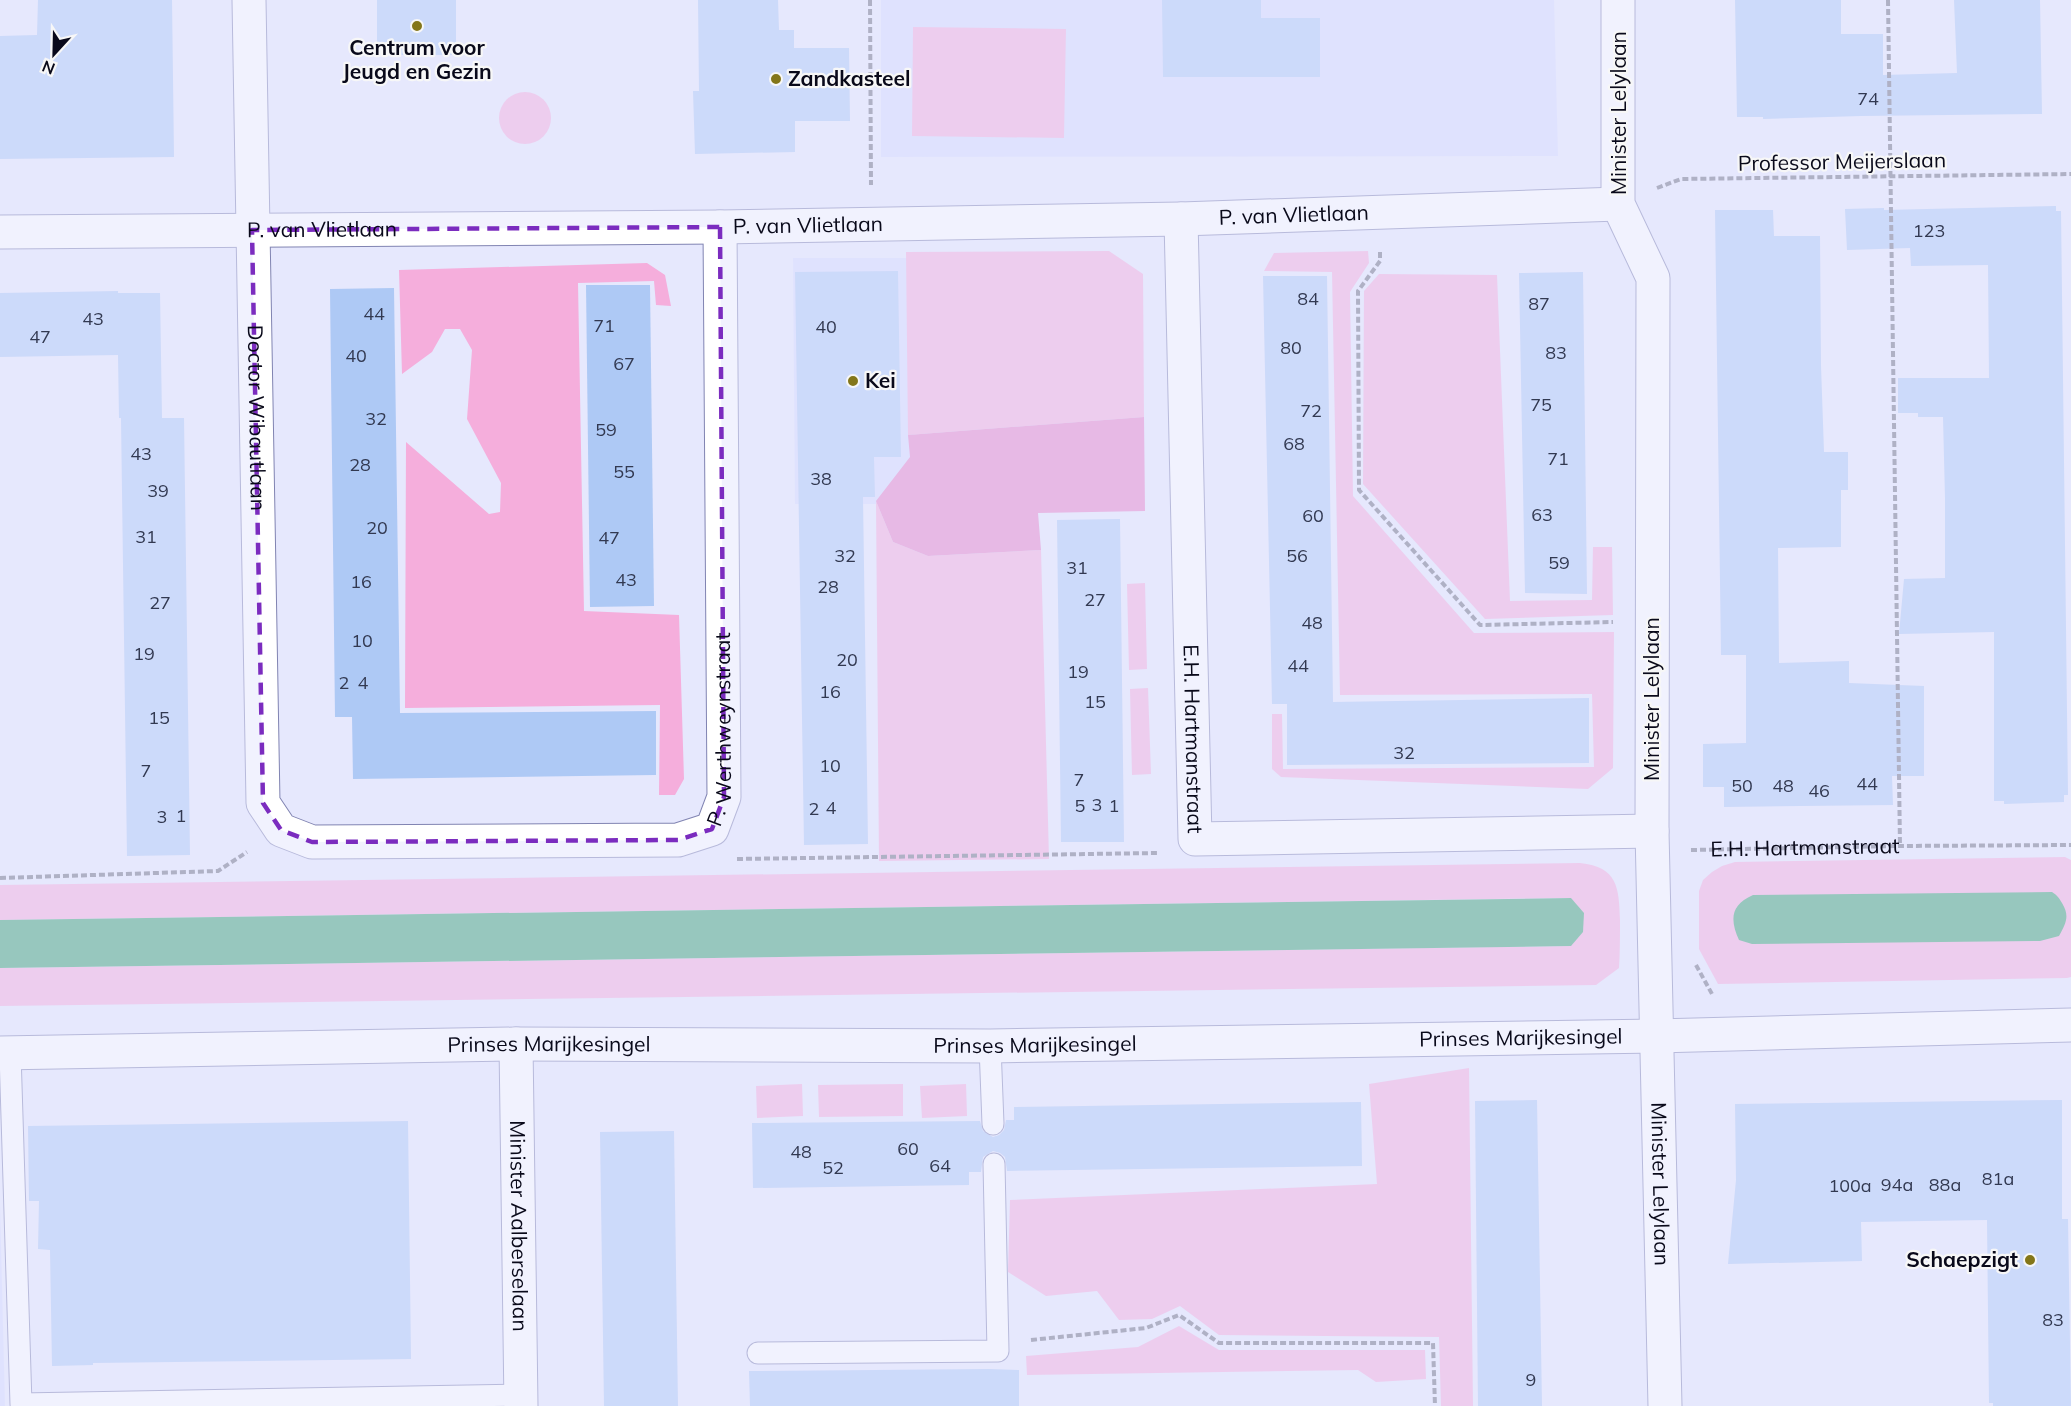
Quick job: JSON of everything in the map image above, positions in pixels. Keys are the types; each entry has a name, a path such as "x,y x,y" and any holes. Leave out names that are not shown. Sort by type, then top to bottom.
{"street":[{"name":"Doctor Wibautlaan","path":"249,0 263,803 281,830"},
{"name":"Minister Lelylaan","path":"1618,0 1618,204 1653,278 1652,831 1665,1406"},
{"name":"P. van Vlietlaan","path":"0,232 871,225 1181,219 1618,204"},
{"name":"E.H. Hartmanstraat","path":"1181,219 1195,839 1652,831"},
{"name":"P. Werthweynstraat","path":"281,830 312,842 678,840 712,829 724,797 720,227"},
{"name":"Prinses Marijkesingel","path":"5,1053 516,1044 990,1046 1657,1036 2071,1025"},
{"name":"Minister Aalberselaan","path":"516,1044 521,1400"}],"lane":[{"path":"990,1046 993,1124"},
{"path":"5,1053 21,1404 521,1400"},
{"path":"758,1353 998,1351 994,1164"}],"path":[{"path":"870,0 871,225"},
{"path":"1888,0 1900,846"},
{"name":"Professor Meijerslaan","path":"1618,204 1681,178 2071,174"},
{"path":"1377,213 1380,261 1358,291 1359,490 1480,625 1652,621"},
{"path":"0,878 218,871 281,830"},
{"path":"678,840 739,859 1168,853 1195,839"},
{"name":"E.H. Hartmanstraat","path":"1689,850 2071,845"},
{"path":"1696,964 1712,994"},
{"path":"998,1343 1146,1328 1179,1315 1220,1342 1433,1343 1435,1406"}],"highlighted area":[{"path":"720,227 724,797 712,829 678,840 312,842 281,830 263,803 252,230"}],"shaded area":[{"path":"881,0 1554,0 1558,156 881,157"},
{"path":"913,27 1066,29 1064,138 912,136"},
{"path":"525,92 539,96 547,104 551,118 547,132 539,140 525,144 511,140 503,132 499,118 503,104 511,96"},
{"path":"1109,251 1143,274 1144,417 908,435 906,252"},
{"path":"1368,251 1369,263 1350,292 1353,496 1474,633 1614,632 1613,768 1588,789 1281,777 1272,769 1272,714 1282,714 1283,769 1594,767 1592,694 1340,695 1332,272 1264,271 1274,253"},
{"name":"Kei","path":"793,258 912,258 914,504 795,504"},
{"path":"647,263 665,275 671,306 656,305 654,281 578,283 584,611 679,615 684,779 675,795 659,795 660,705 405,708 406,442 489,514 500,512 501,483 467,419 472,350 460,329 445,329 432,352 402,374 399,270"},
{"path":"1379,274 1497,275 1510,601 1592,600 1593,547 1612,547 1613,615 1485,619 1363,484 1364,291"},
{"path":"1144,417 1145,511 1038,513 1041,550 928,556 893,542 876,501 910,457 908,435"},
{"path":"876,501 893,542 928,556 1041,550 1049,859 879,861"},
{"path":"1145,583 1147,669 1129,670 1127,584"},
{"path":"1148,688 1151,774 1132,775 1130,689"},
{"path":"2065,857 2071,860 2071,977 1718,984 1699,949 1699,891 1703,880 1722,866 1735,862"},
{"path":"1580,863 1593,865 1609,874 1614,881 1619,898 1619,968 1596,985 0,1006 0,968 1570,946 1570,898 0,920 0,885"},
{"path":"2052,892 2058,897 2066,912 2066,920 2059,936 2040,941 1752,944 1739,940 1733,920 1740,903 1753,895"},
{"path":"1571,898 1584,913 1583,932 1571,946 0,968 0,920"},
{"path":"1469,1068 1473,1406 1441,1406 1439,1337 1219,1335 1180,1306 1152,1319 1119,1320 1097,1291 1046,1296 1008,1272 1010,1200 1377,1184 1369,1084"},
{"path":"802,1084 803,1116 757,1118 756,1086"},
{"path":"903,1084 903,1116 819,1117 818,1085"},
{"path":"966,1084 967,1116 922,1118 920,1086"},
{"path":"0,1206 5,1406 0,1406"},
{"path":"1179,1326 1219,1350 1425,1350 1426,1379 1376,1382 1358,1370 1027,1375 1026,1356 1138,1347"}],"building":[{"path":"38,0 172,0 174,157 0,159 0,36 37,35"},
{"name":"Centrum voor Jeugd en Gezin","path":"377,0 456,0 456,55 377,55"},
{"name":"Zandkasteel","path":"698,0 778,0 779,30 794,30 794,48 849,48 850,121 795,121 795,152 695,154 693,91 699,91"},
{"path":"1162,0 1261,0 1261,18 1320,18 1320,77 1163,77"},
{"path":"1735,0 1841,0 1841,34 1883,34 1883,75 1957,73 1954,0 2040,0 2042,114 1763,119 1763,117 1737,117"},
{"path":"2056,206 2056,211 2061,211 2068,795 2064,795 2064,802 2004,804 2004,801 1994,801 1994,632 1899,634 1904,579 1945,578 1945,498 1943,417 1918,417 1918,413 1898,413 1898,378 1989,378 1988,265 1911,266 1910,248 1847,250 1845,209"},
{"path":"1715,210 1773,210 1774,236 1820,236 1824,452 1848,452 1848,490 1841,490 1841,547 1778,548 1779,663 1849,661 1849,683 1924,686 1924,776 1892,776 1893,805 1724,807 1724,787 1703,787 1703,744 1746,743 1746,655 1721,655"},
{"path":"898,271 901,457 874,457 875,497 863,497 868,844 804,845 795,272"},
{"path":"1583,272 1587,594 1525,593 1519,273"},
{"path":"1263,276 1327,276 1333,702 1589,698 1589,763 1287,765 1287,704 1272,704"},
{"path":"586,285 650,285 654,606 590,607"},
{"path":"394,288 400,713 656,711 656,775 353,779 352,717 335,717 330,289"},
{"path":"118,291 118,293 160,293 162,418 184,418 190,855 127,856 121,418 119,418 118,355 0,357 0,293"},
{"path":"1120,519 1124,842 1061,842 1057,520"},
{"path":"1537,1100 1542,1406 1478,1406 1475,1101"},
{"name":"Schaepzigt","path":"2062,1100 2062,1219 2068,1219 2071,1406 1993,1406 1993,1403 1989,1403 1987,1220 1861,1222 1862,1261 1728,1264 1736,1180 1735,1104"},
{"path":"1361,1102 1362,1166 1007,1171 1005,1157 993,1151 983,1157 981,1172 969,1172 969,1185 753,1188 752,1123 980,1121 983,1131 993,1137 1004,1130 1006,1120 1014,1120 1014,1107"},
{"path":"408,1121 411,1359 93,1363 93,1365 52,1366 50,1250 38,1249 39,1201 29,1201 28,1126"},
{"path":"674,1131 678,1406 604,1406 600,1132"},
{"path":"1019,1370 1019,1406 750,1406 749,1371"}],"place":[{"name":"Centrum voor Jeugd en Gezin","path":"417,26"},
{"name":"Zandkasteel","path":"776,79"},
{"name":"Kei","path":"853,381"},
{"name":"Schaepzigt","path":"2030,1260"}]}
